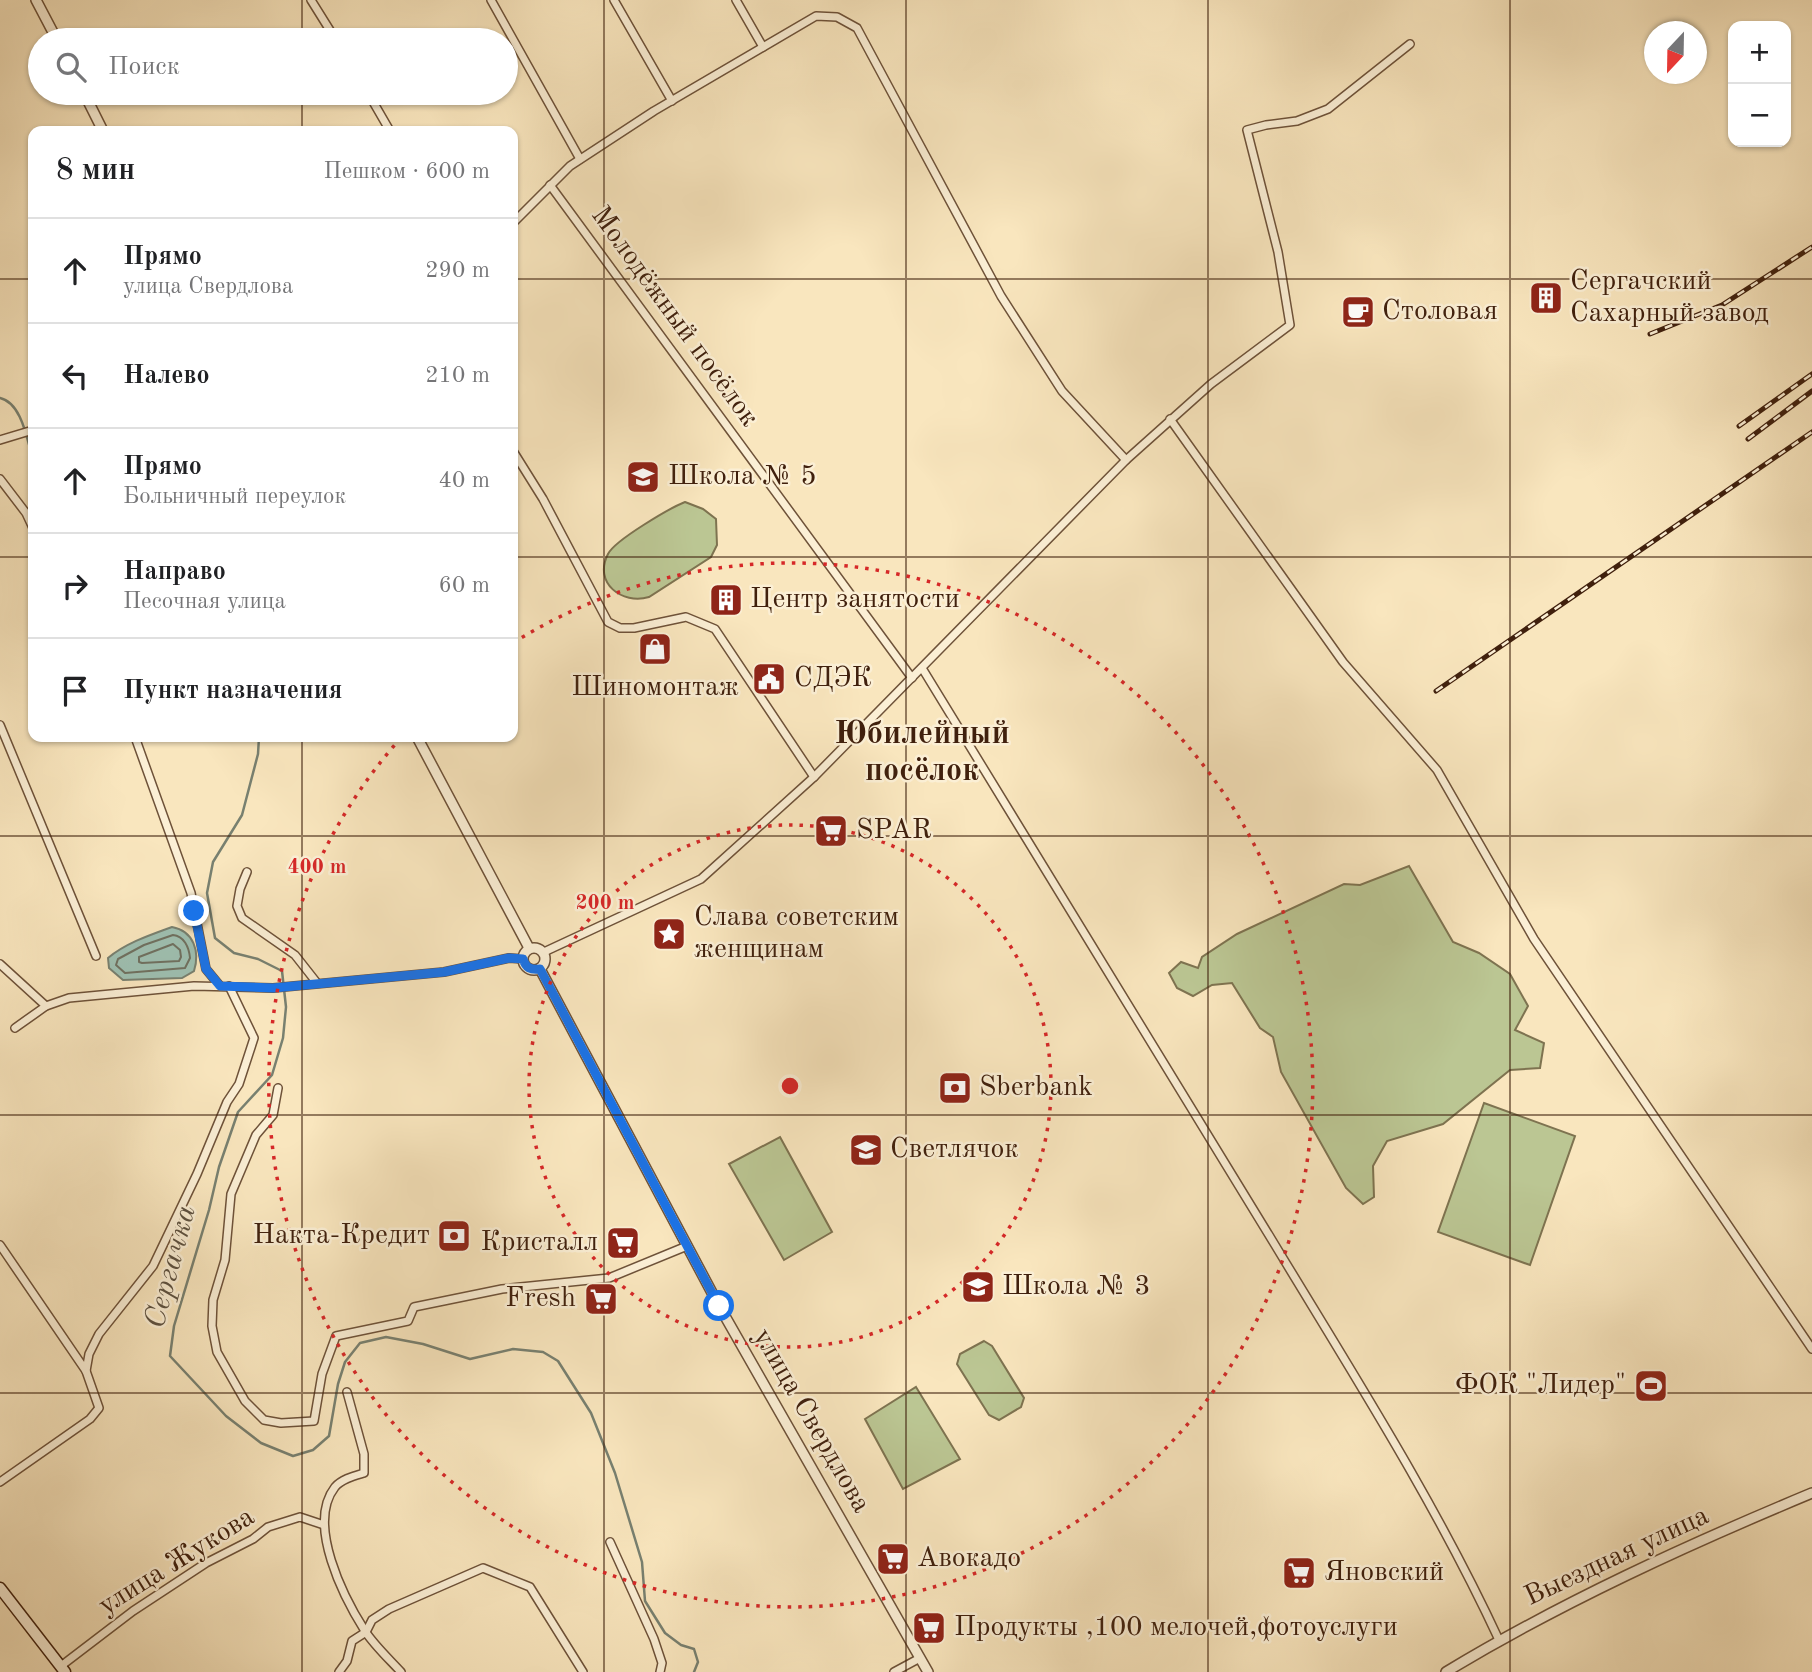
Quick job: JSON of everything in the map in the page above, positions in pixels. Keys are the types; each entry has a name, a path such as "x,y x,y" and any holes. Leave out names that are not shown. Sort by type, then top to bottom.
{"main road":[{"path":"0,1588 63,1669"}],"street":[{"path":"36,0 51,28"},
{"path":"311,0 328,28"},
{"path":"491,0 507,28"},
{"path":"614,0 672,101"},
{"path":"736,0 763,47"},
{"path":"518,218 570,166 672,101 816,16 837,17 857,28 1001,296 1062,391 1126,460"},
{"path":"544,952 701,880 814,777 1126,460 1211,384 1290,325 1278,252 1247,130 1297,121 1328,109 1410,44"},
{"path":"518,48 580,159"},
{"path":"90,105 100,126"},
{"path":"375,105 387,126"},
{"name":"Молодёжный посёлок","path":"551,185 912,678"},
{"path":"1170,419 1343,663 1437,770 1534,939 1812,1349"},
{"path":"0,440 28,432"},
{"path":"518,459 608,622 620,628 634,628 685,617 715,629 814,777"},
{"path":"0,480 28,517"},
{"path":"922,668 1361,1388 1444,1529 1499,1640"},
{"path":"0,726 96,956"},
{"path":"86,1371 89,1354 99,1334 153,1266 197,1174 227,1102 239,1084 254,1038 225,986 206,969 191,893 137,742"},
{"path":"420,742 529,948"},
{"path":"247,872 237,905 242,918 295,955 317,983"},
{"path":"523,959 526,966 532,970 540,969 545,964 544,952 537,947 529,948"},
{"path":"523,959 529,948"},
{"path":"15,1028 46,1006 69,998 194,986 273,988 444,972 509,958 523,959"},
{"path":"0,964 46,1006"},
{"name":"улица Свердлова","path":"540,969 719,1306 928,1672"},
{"path":"278,1088 273,1115 256,1135 231,1194 225,1261 213,1300 212,1326 217,1352 245,1401 264,1420 281,1423 314,1421 322,1374 336,1336 408,1321 414,1307 502,1289 609,1278 687,1245"},
{"path":"0,1245 86,1371 99,1408 90,1419 0,1482"},
{"path":"347,1392 364,1454 364,1473 344,1479 334,1488 326,1507 324,1525 328,1549 341,1586 366,1632 401,1672"},
{"name":"Выездная улица","path":"1446,1672 1499,1640 1692,1546 1812,1493"},
{"name":"улица Жукова","path":"63,1669 154,1597 206,1563 253,1539 268,1527 300,1517 324,1525"},
{"path":"610,1542 654,1639 662,1663 660,1672"},
{"path":"340,1672 347,1661 352,1641 366,1632 372,1620 390,1609 483,1567 530,1587 583,1672"},
{"path":"894,1672 920,1658"}],"green space":[{"path":"685,502 703,509 716,519 717,545 711,557 649,597 639,599 620,595 607,582 604,574 608,554 644,525"},
{"path":"1409,866 1453,942 1479,953 1510,974 1528,1006 1515,1030 1544,1043 1540,1068 1510,1070 1443,1124 1387,1141 1373,1166 1374,1197 1363,1204 1346,1188 1281,1072 1273,1037 1260,1028 1232,983 1212,985 1193,996 1177,988 1169,973 1181,962 1198,968 1202,957 1237,934 1344,884 1360,885"},
{"path":"1484,1103 1575,1136 1530,1265 1438,1232"},
{"path":"780,1137 832,1232 784,1260 729,1164"},
{"path":"984,1341 992,1346 1024,1398 1021,1407 999,1420 989,1415 957,1364 960,1354"},
{"path":"916,1387 960,1459 903,1489 865,1419"}],"water":[{"path":"172,927 186,933 194,943 194,971 182,978 123,980 109,968 108,958 122,948"}],"waterway":[{"name":"Сергачка","path":"0,398 7,401 19,414 28,440"},
{"name":"Сергачка","path":"259,742 242,815 213,862 207,893 215,938 234,953 258,959 282,971 286,1007 283,1038 272,1075 238,1112 219,1167 174,1326 170,1356 226,1416 261,1443 293,1456 313,1450 329,1436 338,1384 345,1362 360,1343 386,1337 423,1344 470,1359 513,1349 543,1352 558,1361 591,1413 615,1473 642,1562 645,1601 665,1633 681,1645 694,1649 698,1662 694,1672"}],"railway":[{"path":"1650,334 1722,305 1812,247"},
{"path":"1739,426 1812,374"},
{"path":"1748,439 1812,391"},
{"path":"1436,691 1812,432"}],"place":[{"name":"Сергачский Сахарный завод","path":"1546,298"},
{"name":"Столовая","path":"1358,312"},
{"name":"Школа № 5","path":"643,477"},
{"name":"Центр занятости","path":"726,600"},
{"name":"Шиномонтаж","path":"655,649"},
{"name":"СДЭК","path":"769,679"},
{"name":"SPAR","path":"831,831"},
{"name":"Слава советским женщинам","path":"669,934"},
{"name":"Sberbank","path":"955,1088"},
{"name":"Светлячок","path":"866,1150"},
{"name":"Накта-Кредит","path":"454,1236"},
{"name":"Кристалл","path":"623,1243"},
{"name":"Школа № 3","path":"978,1287"},
{"name":"Fresh","path":"601,1299"},
{"name":"ФОК \"Лидер\"","path":"1651,1386"},
{"name":"Авокадо","path":"893,1559"},
{"name":"Яновский","path":"1299,1573"},
{"name":"Продукты ,100 мелочей,фотоуслуги","path":"929,1628"}],"district":[{"name":"Юбилейный посёлок","path":"922,754"}],"route":[{"path":"194,911 206,969 220,986 273,988 444,972 509,958 523,959 526,966 532,970 540,969 719,1306"}]}
